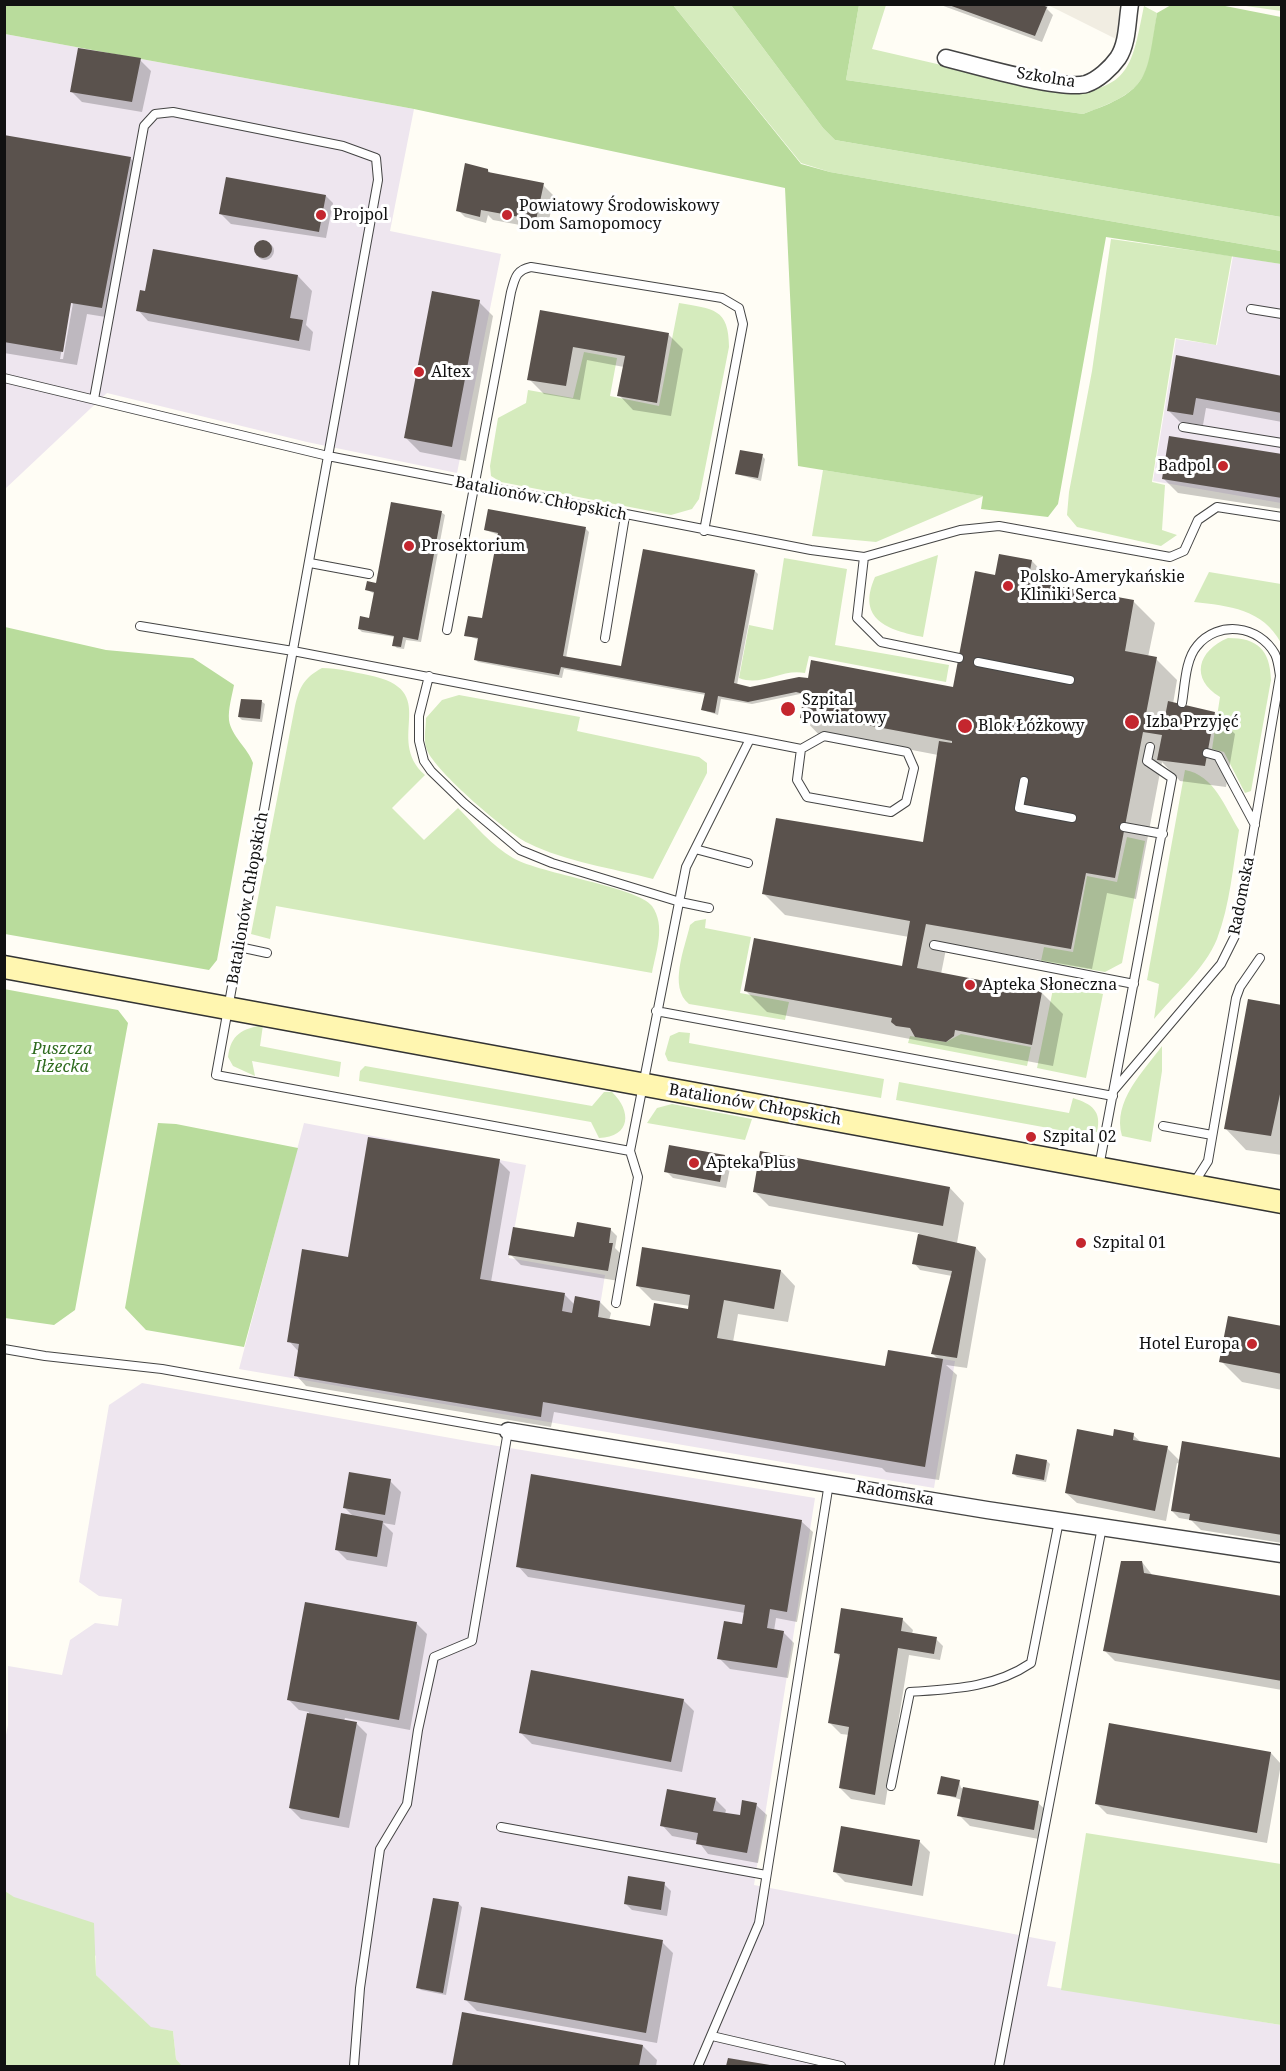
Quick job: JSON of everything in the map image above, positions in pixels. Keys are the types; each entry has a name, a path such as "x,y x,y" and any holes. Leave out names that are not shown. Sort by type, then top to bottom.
{"street":[{"name":"Szkolna","path":"946,58 1063,84 1085,84 1100,76 1118,57 1124,43 1130,4"},
{"name":"Batalionów Chłopskich","path":"4,967 1281,1202"},
{"name":"Radomska","path":"508,1431 1059,1521 1281,1554"}],"lane":[{"path":"4,378 328,456 379,168 376,158 368,153 343,146 174,112 155,114 144,126 94,399"},
{"path":"447,630 511,292 517,272 531,267 722,298 739,308 743,324 704,531"},
{"path":"1251,309 1281,314"},
{"path":"1184,427 1281,443"},
{"name":"Batalionów Chłopskich","path":"227,1009 328,456 704,531 864,557 960,530 999,526 1170,557 1184,551 1198,520 1217,507 1281,517"},
{"path":"605,638 625,516"},
{"path":"864,557 857,618 882,642 959,658"},
{"path":"310,563 369,574"},
{"path":"140,627 429,676 801,749 824,736 907,752 914,768 906,802 891,812 807,797 797,780 801,749"},
{"name":"Radomska","path":"1113,1093 1227,954 1236,934 1281,676 1276,655 1266,641 1252,632 1237,628 1221,630 1206,637 1195,647 1189,662 1182,703"},
{"path":"978,662 1070,680"},
{"path":"429,676 419,716 419,741 424,761 445,790 520,850 552,863 680,902 709,908"},
{"path":"616,1303 638,1177 630,1151 641,1085 686,867 750,739"},
{"path":"1099,1168 1172,778 1147,761 1149,747"},
{"path":"1207,753 1218,756 1255,825"},
{"path":"1024,781 1019,808 1072,818"},
{"path":"1124,827 1162,834"},
{"path":"695,849 748,863"},
{"path":"934,945 1134,984"},
{"path":"239,947 267,953"},
{"path":"1192,1186 1208,1161 1236,998 1260,958"},
{"path":"227,1009 216,1075 630,1151"},
{"path":"656,1011 1113,1093"},
{"path":"1163,1126 1212,1135"},
{"path":"4,1349 162,1369 508,1431 472,1641 434,1658 418,1730 407,1804 380,1849 360,1988 354,2067"},
{"path":"698,2067 759,1923 829,1483"},
{"path":"891,1786 910,1692 990,1684 1015,1675 1031,1663 1059,1521"},
{"path":"999,2067 1102,1527"},
{"path":"501,1827 766,1875"},
{"path":"712,2036 841,2067"}],"shaded area":[{"path":"1047,5 1130,5 1124,43 1054,8"},
{"path":"5,34 414,109 390,231 501,254 457,473 307,442 107,393 5,489"},
{"path":"1233,256 1281,264 1281,503 1153,481 1176,339 1217,345"},
{"path":"304,1123 526,1165 509,1258 605,1275 598,1318 887,1368 890,1350 955,1361 934,1488 239,1369"},
{"path":"142,1383 473,1442 815,1498 754,1885 1056,1942 1047,1986 1281,2025 1281,2066 182,2066 176,2059 173,2031 151,2028 96,1975 96,1956 5,1891 4,1745 8,1725 8,1666 62,1675 70,1640 95,1623 118,1626 122,1599 99,1596 79,1582 109,1405"}],"green space":[{"path":"1215,4 1281,17 1281,217 835,140 823,128 731,5 859,5 846,80 1083,114 1122,97 1133,89 1147,67 1157,13 1171,5"},
{"path":"4,5 673,5 801,164 830,172 1281,251 1281,264 1106,237 1058,504 1048,517 981,509 983,496 798,466 785,188 414,109 5,34"},
{"path":"673,5 731,5 823,128 835,140 1281,217 1281,251 830,172 801,163"},
{"path":"859,5 886,5 872,49 1063,93 1103,87 1115,80 1131,58 1144,6 1157,13 1151,53 1141,79 1133,89 1121,97 1083,114 846,80"},
{"path":"1239,5 1281,5 1281,11"},
{"path":"1111,239 1232,256 1216,345 1175,338 1152,482 1165,485 1162,530 1177,535 1161,546 1077,527 1067,515 1069,492 1092,371"},
{"path":"679,303 710,309 717,313 726,325 729,347 699,499 692,509 671,515 501,482 491,476 490,466 498,418 526,403 528,390 573,398 584,352 617,358 610,396 659,406"},
{"path":"823,470 984,496 876,542 812,536"},
{"path":"938,555 923,637 898,631 879,620 870,604 870,592 875,577"},
{"path":"784,558 847,569 835,645 949,665 946,682 809,656 805,673 788,673 756,680 739,678 749,625 773,630"},
{"path":"1209,572 1281,584 1281,643 1274,632 1255,616 1220,605 1194,602"},
{"path":"5,627 106,650 193,658 234,685 229,711 230,726 253,763 217,960 209,970 5,934"},
{"path":"1228,638 1255,643 1265,654 1270,670 1271,680 1251,791 1245,793 1224,752 1212,749 1220,697 1210,690 1201,674 1201,666 1209,650"},
{"path":"322,668 368,675 391,682 403,692 408,703 409,746 414,761 425,775 392,808 424,840 458,808 491,841 513,858 545,870 609,887 643,899 652,906 659,930 652,973 276,906 270,939 251,934 295,706 301,688 307,679"},
{"path":"459,695 580,717 577,731 699,757 707,763 707,773 653,879 573,860 528,843 504,827 457,786 433,760 427,750 425,734 426,718 442,700"},
{"path":"1185,770 1204,778 1211,785 1239,830 1228,899 1217,939 1205,961 1154,1019 1159,984 1147,980"},
{"path":"1127,837 1145,841 1122,963 1105,972 1041,961 1044,947 1073,952 1087,876 1117,882"},
{"path":"706,919 705,928 751,937 740,993 789,1002 785,1020 689,1004 683,997 679,978 680,967 690,925 695,921"},
{"path":"1054,984 1103,994 1086,1078 1037,1068"},
{"name":"Puszcza Iłżecka","path":"4,989 118,1010 128,1023 75,1310 54,1325 5,1318"},
{"path":"263,1025 260,1046 341,1062 339,1077 252,1061 255,1076 233,1066 228,1057 235,1038 249,1028"},
{"path":"679,1032 690,1033 689,1043 884,1079 881,1098 668,1061 665,1054 670,1036"},
{"path":"961,1034 1031,1047 1027,1066 908,1043 910,1036 946,1042"},
{"path":"1162,1046 1162,1071 1151,1142 1122,1136 1120,1123 1126,1099 1139,1076"},
{"path":"365,1066 592,1106 604,1092 612,1092 623,1107 625,1122 617,1133 610,1137 599,1138 591,1122 359,1081 360,1071"},
{"path":"899,1082 1069,1113 1073,1098 1094,1109 1098,1119 1097,1132 1081,1134 896,1100"},
{"path":"672,1104 752,1119 745,1140 647,1123 657,1108"},
{"path":"158,1123 176,1124 298,1148 244,1347 146,1330 125,1308"},
{"path":"1086,1833 1281,1864 1281,2025 1061,1990"},
{"path":"5,1891 14,1897 94,1923 96,1975 151,2027 173,2031 176,2059 182,2066 5,2066"}],"building":[{"path":"946,4 1040,4 1047,7 1035,36"},
{"path":"78,48 141,58 132,102 70,92"},
{"path":"4,135 131,157 102,308 71,303 63,352 4,342"},
{"path":"465,163 488,169 488,172 544,183 536,220 481,210 480,217 456,211"},
{"path":"226,177 326,195 319,232 219,214"},
{"path":"259,240 267,240 272,245 270,256 259,258 254,253 254,245"},
{"path":"153,249 298,275 290,318 303,320 299,341 136,311 140,290 145,291"},
{"path":"432,291 480,300 452,447 404,438"},
{"path":"540,310 669,333 657,403 617,396 625,356 573,347 566,386 527,380"},
{"path":"1176,355 1282,376 1282,413 1196,398 1193,415 1167,411"},
{"name":"Badpol","path":"1169,436 1282,454 1282,498 1162,479"},
{"path":"740,450 763,454 758,478 735,474"},
{"name":"Prosektorium","path":"391,502 442,511 418,640 403,637 401,647 392,646 394,636 358,629 360,616 369,618 374,592 365,590 367,581 376,583"},
{"name":"Szpital Powiatowy","path":"488,509 586,527 563,656 621,666 643,549 755,570 734,683 750,687 799,677 808,678 811,660 953,687 975,571 995,575 999,554 1032,560 1028,581 1134,600 1125,651 1157,657 1145,719 1164,722 1168,701 1215,712 1205,766 1157,760 1162,735 1143,732 1115,878 1086,873 1071,949 926,924 917,968 1042,992 1032,1045 955,1030 954,1036 946,1042 915,1037 910,1028 896,1026 891,1022 892,1018 744,991 754,938 902,966 910,921 762,894 776,818 923,842 939,741 952,743 952,741 813,715 812,720 800,718 804,694 796,692 748,702 718,696 715,713 701,710 705,693 561,667 559,675 474,660 478,638 464,636 468,616 482,618 498,533 484,530"},
{"path":"241,699 262,700 260,719 238,717"},
{"path":"1248,999 1282,1005 1282,1085 1271,1136 1224,1129"},
{"path":"368,1137 500,1159 480,1279 565,1293 562,1311 572,1313 575,1296 600,1301 598,1317 650,1326 654,1303 688,1309 690,1295 636,1286 642,1247 781,1270 774,1309 724,1300 717,1338 885,1366 888,1350 943,1359 925,1467 543,1402 541,1417 294,1376 299,1344 287,1342 302,1249 348,1257"},
{"name":"Apteka Plus","path":"669,1145 725,1155 720,1182 664,1172"},
{"path":"760,1151 950,1187 943,1226 753,1192"},
{"path":"577,1222 611,1228 609,1243 613,1243 608,1271 508,1255 513,1227 574,1237"},
{"path":"918,1234 976,1247 957,1358 931,1354 952,1271 912,1264"},
{"name":"Hotel Europa","path":"1228,1316 1282,1326 1282,1374 1219,1362"},
{"path":"1077,1429 1113,1436 1114,1429 1134,1433 1133,1440 1168,1446 1155,1511 1065,1493"},
{"path":"1182,1441 1282,1458 1282,1535 1189,1520 1190,1514 1171,1511"},
{"path":"1016,1454 1047,1460 1044,1480 1012,1474"},
{"path":"349,1472 391,1479 385,1515 343,1508"},
{"path":"531,1474 802,1520 787,1612 770,1609 767,1628 784,1631 777,1668 717,1659 724,1621 742,1624 745,1605 516,1567"},
{"path":"341,1513 383,1521 377,1557 335,1550"},
{"path":"1121,1561 1142,1561 1144,1573 1282,1596 1282,1681 1103,1651"},
{"path":"305,1602 417,1622 399,1720 287,1700"},
{"path":"841,1608 903,1618 901,1631 937,1637 934,1654 898,1648 875,1795 839,1788 849,1727 828,1723 840,1654 834,1653"},
{"path":"531,1670 684,1699 671,1762 519,1733"},
{"path":"307,1713 357,1722 339,1818 289,1808"},
{"path":"1109,1723 1271,1752 1257,1833 1095,1804"},
{"path":"941,1776 960,1780 956,1797 937,1794"},
{"path":"963,1787 1039,1801 1034,1830 957,1816"},
{"path":"667,1789 716,1798 713,1811 740,1815 742,1800 757,1803 747,1853 696,1844 698,1833 660,1826"},
{"path":"841,1826 920,1840 912,1886 833,1872"},
{"path":"628,1876 665,1882 661,1910 624,1904"},
{"path":"433,1898 459,1902 443,1993 416,1988"},
{"path":"481,1907 663,1940 646,2033 464,2000"},
{"path":"462,2012 643,2045 639,2066 452,2066"},
{"path":"728,2058 770,2065 770,2066 726,2066"}],"place":[{"name":"Projpol","path":"321,215"},
{"name":"Powiatowy Środowiskowy Dom Samopomocy","path":"507,215"},
{"name":"Altex","path":"419,372"},
{"name":"Badpol","path":"1223,466"},
{"name":"Prosektorium","path":"409,546"},
{"name":"Polsko-Amerykańskie Kliniki Serca","path":"1008,586"},
{"name":"Szpital Powiatowy","path":"788,709"},
{"name":"Izba Przyjęć","path":"1132,722"},
{"name":"Blok Łóżkowy","path":"965,726"},
{"name":"Apteka Słoneczna","path":"970,985"},
{"name":"Szpital 02","path":"1031,1137"},
{"name":"Apteka Plus","path":"694,1163"},
{"name":"Szpital 01","path":"1081,1243"},
{"name":"Hotel Europa","path":"1252,1344"}]}
